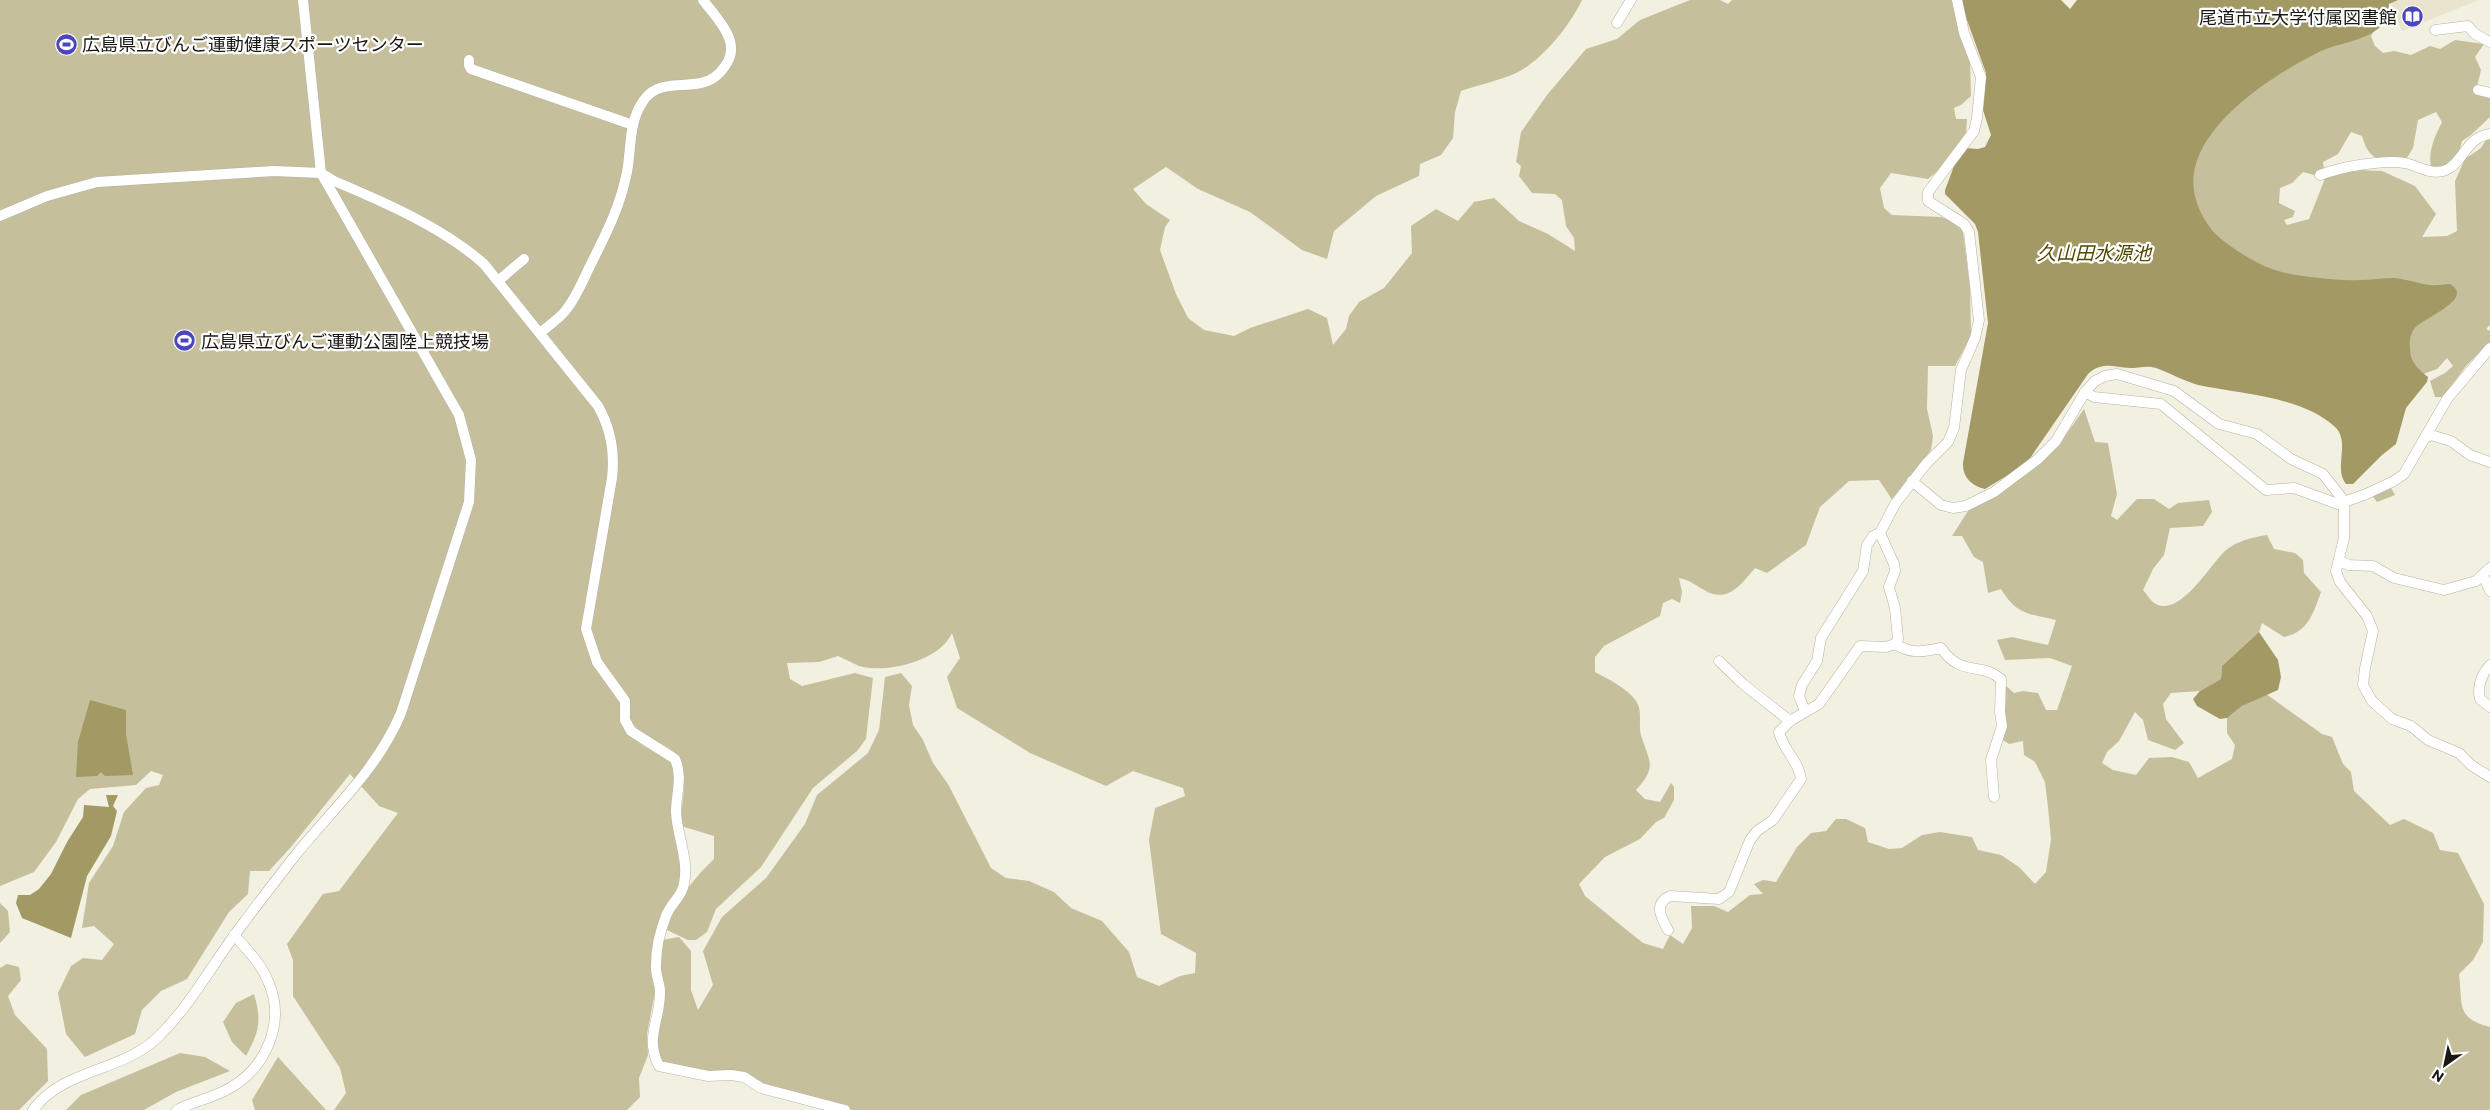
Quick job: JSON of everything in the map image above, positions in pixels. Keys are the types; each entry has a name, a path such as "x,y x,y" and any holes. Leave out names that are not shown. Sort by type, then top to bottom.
{"street":[{"path":"33,1110 38,1103 68,1080 132,1057 156,1039 177,1015 234,935 298,852 364,778 390,738 469,502 471,460 459,415 321,173 303,0"},
{"path":"540,333 565,312 576,295 618,208 627,171 633,125 641,105 653,91 667,85 700,83 711,80 728,63 732,51 730,38 703,0"},
{"path":"1617,22 1631,0"},
{"path":"1668,930 1660,916 1660,904 1663,899 1670,896 1719,899 1725,897 1729,892 1750,840 1757,831 1773,820 1801,779 1800,770 1781,741 1780,732 1790,721 1804,711 1819,704 1860,646 1886,647 1895,644 1898,639 1895,608 1889,587 1895,571 1894,564 1880,533 1884,520 1895,504 1948,442 1954,428 1961,370 1975,338 1980,320 1969,232 1964,224 1928,201 1928,192 1974,132 1977,118 1981,77 1964,33 1957,0"},
{"path":"2435,30 2468,26 2475,34 2490,42"},
{"path":"469,60 469,65 472,69 633,125"},
{"path":"2478,90 2490,94"},
{"path":"2320,175 2334,170 2389,163 2404,163 2434,172 2446,170 2470,144 2483,135 2490,134"},
{"path":"0,216 47,196 97,182 274,171 321,173 446,234 466,248 498,281 598,406 609,431 614,456 586,628 597,662 625,701 625,720 631,731 676,759 678,765 680,781 676,812 686,871 682,893 666,915 658,948 655,966 660,992 652,1034 653,1054 659,1066 678,1072 708,1076 738,1076 762,1088 845,1110"},
{"path":"498,281 524,259"},
{"path":"2085,392 2094,397 2162,404 2266,490 2294,488 2338,504 2364,495 2394,481 2404,474 2456,386 2490,348"},
{"path":"1912,482 1941,505 1953,508 1966,506 1994,492 2038,459 2056,441 2085,392 2095,381 2105,376 2116,374 2174,391 2219,424 2257,434 2291,459 2323,474 2344,501 2344,538 2336,571 2340,582 2367,616 2373,631 2364,668 2363,685 2372,701 2392,719 2411,726 2428,740 2459,753 2471,765 2490,777"},
{"path":"2426,438 2431,435 2442,437 2470,455 2490,462"},
{"path":"1804,711 1799,696 1802,685 1816,661 1821,638 1864,571 1867,545 1873,536 1880,533"},
{"path":"2339,561 2350,565 2373,566 2394,578 2444,590 2476,581 2487,572"},
{"path":"2487,572 2490,591"},
{"path":"1895,644 1917,653 1941,648 1947,657 1959,666 1994,673 2001,679 2000,712 2002,726 1991,760 1994,797"},
{"path":"1719,661 1743,684 1790,721"},
{"path":"2490,666 2484,672 2479,694 2480,699 2490,707"},
{"path":"177,1110 229,1089 250,1074 268,1049 273,1034 273,993 268,979 248,950 234,935"}],"shaded area":[{"path":"0,0 1582,0 1562,32 1535,61 1514,74 1461,91 1455,112 1453,138 1441,155 1420,164 1419,176 1376,196 1334,231 1327,259 1302,250 1250,212 1198,189 1166,167 1133,189 1146,204 1170,220 1165,227 1160,250 1176,294 1188,318 1204,330 1234,336 1250,328 1308,309 1327,318 1333,345 1346,329 1349,316 1359,302 1384,288 1412,253 1411,226 1436,209 1458,221 1474,202 1494,198 1519,221 1548,234 1575,251 1574,238 1566,226 1562,200 1555,194 1532,193 1519,176 1521,166 1516,162 1521,132 1547,95 1586,49 1617,39 1640,20 1690,0 1720,0 1728,4 1732,0 1953,0 1970,62 1971,96 1961,105 1954,108 1956,119 1967,119 1966,134 1941,168 1928,179 1891,173 1880,188 1884,208 1892,215 1941,217 1962,225 1970,286 1971,336 1955,366 1928,366 1927,409 1933,436 1931,450 1893,501 1879,480 1849,481 1820,507 1806,545 1767,573 1755,568 1733,591 1720,595 1712,594 1689,581 1679,578 1682,592 1680,603 1672,599 1663,603 1660,616 1604,646 1595,657 1595,672 1622,688 1632,696 1638,705 1641,735 1650,764 1647,775 1636,790 1645,799 1660,802 1671,783 1674,787 1674,800 1664,818 1656,822 1640,839 1605,857 1579,884 1585,896 1643,943 1663,949 1670,935 1683,944 1692,928 1691,906 1714,906 1728,912 1750,895 1763,894 1754,884 1763,880 1776,882 1797,847 1811,833 1826,831 1836,819 1846,819 1865,828 1868,842 1889,849 1902,848 1922,835 1940,832 1972,837 1978,850 2001,855 2019,867 2035,884 2046,872 2051,839 2045,782 2035,762 2024,755 2023,741 2009,744 2003,740 2005,685 2014,693 2023,691 2038,693 2046,710 2057,710 2072,666 2050,658 2005,660 1997,640 2012,637 2048,645 2056,620 2024,612 2012,604 2001,589 1988,593 1983,562 1974,557 1962,536 1952,536 1970,508 2062,440 2084,409 2095,442 2108,443 2117,494 2111,516 2117,520 2137,499 2154,499 2169,509 2178,503 2209,500 2212,512 2203,526 2170,528 2164,555 2153,569 2143,590 2154,603 2165,606 2175,603 2194,588 2230,547 2245,540 2267,535 2274,549 2295,553 2303,560 2304,573 2321,592 2312,615 2299,631 2284,637 2262,623 2259,632 2222,666 2221,679 2200,691 2171,693 2163,704 2166,719 2184,743 2175,750 2148,740 2143,720 2135,712 2119,741 2107,752 2102,763 2113,770 2136,775 2149,758 2172,757 2189,762 2198,778 2232,759 2235,745 2227,733 2227,718 2242,706 2266,694 2322,734 2332,737 2343,764 2351,772 2354,791 2390,825 2404,819 2433,833 2440,850 2458,853 2484,904 2483,942 2473,960 2459,974 2461,1002 2466,1014 2471,1019 2490,1027 2490,1108 2489,1110 853,1110 762,1086 660,1064 655,1053 658,966 662,940 679,937 691,951 691,990 698,1010 713,985 703,951 722,917 766,878 805,824 817,795 868,753 879,730 885,677 901,673 912,686 909,705 913,725 923,740 933,763 948,784 991,868 1006,878 1029,881 1054,892 1071,908 1102,921 1129,952 1137,977 1159,986 1180,976 1195,973 1196,953 1161,934 1149,840 1155,808 1185,796 1183,788 1133,771 1106,786 1030,753 957,708 947,677 960,658 952,633 946,643 936,651 911,663 897,666 870,668 859,666 838,656 819,662 787,663 790,679 802,686 855,673 873,678 866,739 857,751 813,788 761,867 716,909 707,932 696,940 688,940 667,930 674,910 686,891 714,859 714,836 681,826 684,782 681,762 676,754 638,730 635,726 626,732 642,745 672,762 675,781 671,812 681,871 677,891 661,913 655,938 651,966 655,992 647,1034 648,1055 639,1078 640,1097 627,1110 334,1110 346,1093 340,1068 293,996 293,960 287,944 323,894 339,891 398,813 379,806 350,774 291,847 269,871 250,871 248,894 229,912 187,979 161,991 142,1010 135,1034 85,1057 66,1034 58,993 71,966 83,958 102,960 114,944 94,926 82,928 89,883 113,846 124,812 146,788 159,785 163,775 151,771 136,785 90,789 78,799 56,842 34,872 0,886"},
{"name":"尾道市立大学付属図書館","path":"2398,0 2479,0 2402,31 2391,3"},
{"path":"2380,21 2371,36 2375,46 2383,53 2394,51 2411,55 2430,46 2440,49 2455,40 2484,44 2475,57 2481,70 2476,91 2490,98 2490,117 2462,141 2456,163 2441,171 2431,167 2430,161 2433,144 2442,122 2436,112 2418,120 2413,148 2405,161 2377,158 2368,151 2362,136 2351,132 2338,154 2323,162 2324,169 2314,175 2303,172 2292,183 2280,188 2279,203 2295,211 2293,217 2284,220 2287,225 2309,219 2326,176 2358,170 2382,171 2415,186 2436,214 2422,237 2447,236 2457,231 2455,181 2465,159 2481,148 2490,133 2490,325 2486,329 2490,331 2490,342 2466,366 2443,397 2435,397 2430,381 2453,366 2447,358 2437,369 2423,374 2403,355 2430,285 2281,279 2195,227 2186,157 2248,81"},
{"path":"2390,486 2395,495 2377,502 2371,494"},
{"path":"0,903 8,911 10,932 0,943"},
{"path":"7,964 19,967 21,980 8,996 15,1015 47,1049 48,1081 19,1110 0,1110 0,968"},
{"path":"254,994 258,1012 258,1026 246,1056 232,1042 223,1022 236,1003"},
{"path":"180,1053 205,1057 230,1071 176,1092 144,1110 66,1110 81,1095"},
{"path":"278,1057 326,1110 255,1110 252,1100"}],"water":[{"name":"久山田水源池","path":"1962,0 2061,0 2070,9 2077,0 2398,0 2389,4 2388,14 2384,23 2372,33 2317,53 2251,94 2230,113 2212,134 2199,156 2194,179 2197,203 2212,230 2237,251 2269,268 2291,274 2334,279 2394,278 2431,285 2450,284 2456,290 2456,296 2452,302 2414,329 2410,338 2412,360 2418,369 2428,377 2427,382 2406,408 2396,444 2353,484 2346,484 2342,478 2342,440 2340,433 2321,417 2305,409 2288,402 2198,385 2153,367 2130,368 2108,366 2098,367 2088,374 2026,464 1985,489 1976,486 1966,477 1963,463 1988,323 1978,232 1975,224 1945,194 1945,190 1954,166 1966,148 1978,149 1985,147 1991,135 1982,107 1986,73 1963,9"},
{"path":"2259,632 2278,660 2281,677 2278,690 2242,706 2227,718 2220,719 2197,706 2193,699 2200,691 2221,679 2222,666"},
{"path":"90,700 126,710 126,734 133,775 105,776 101,772 97,776 76,777 78,742"},
{"path":"106,795 118,795 113,806 117,811 111,836 87,876 71,938 22,918 16,903 18,895 30,895 39,889 51,874 67,842 83,817 84,805 109,807"}],"place":[{"name":"尾道市立大学付属図書館","path":"2413,17"},
{"name":"広島県立びんご運動健康スポーツセンター","path":"66,44"},
{"name":"広島県立びんご運動公園陸上競技場","path":"185,341"}]}
